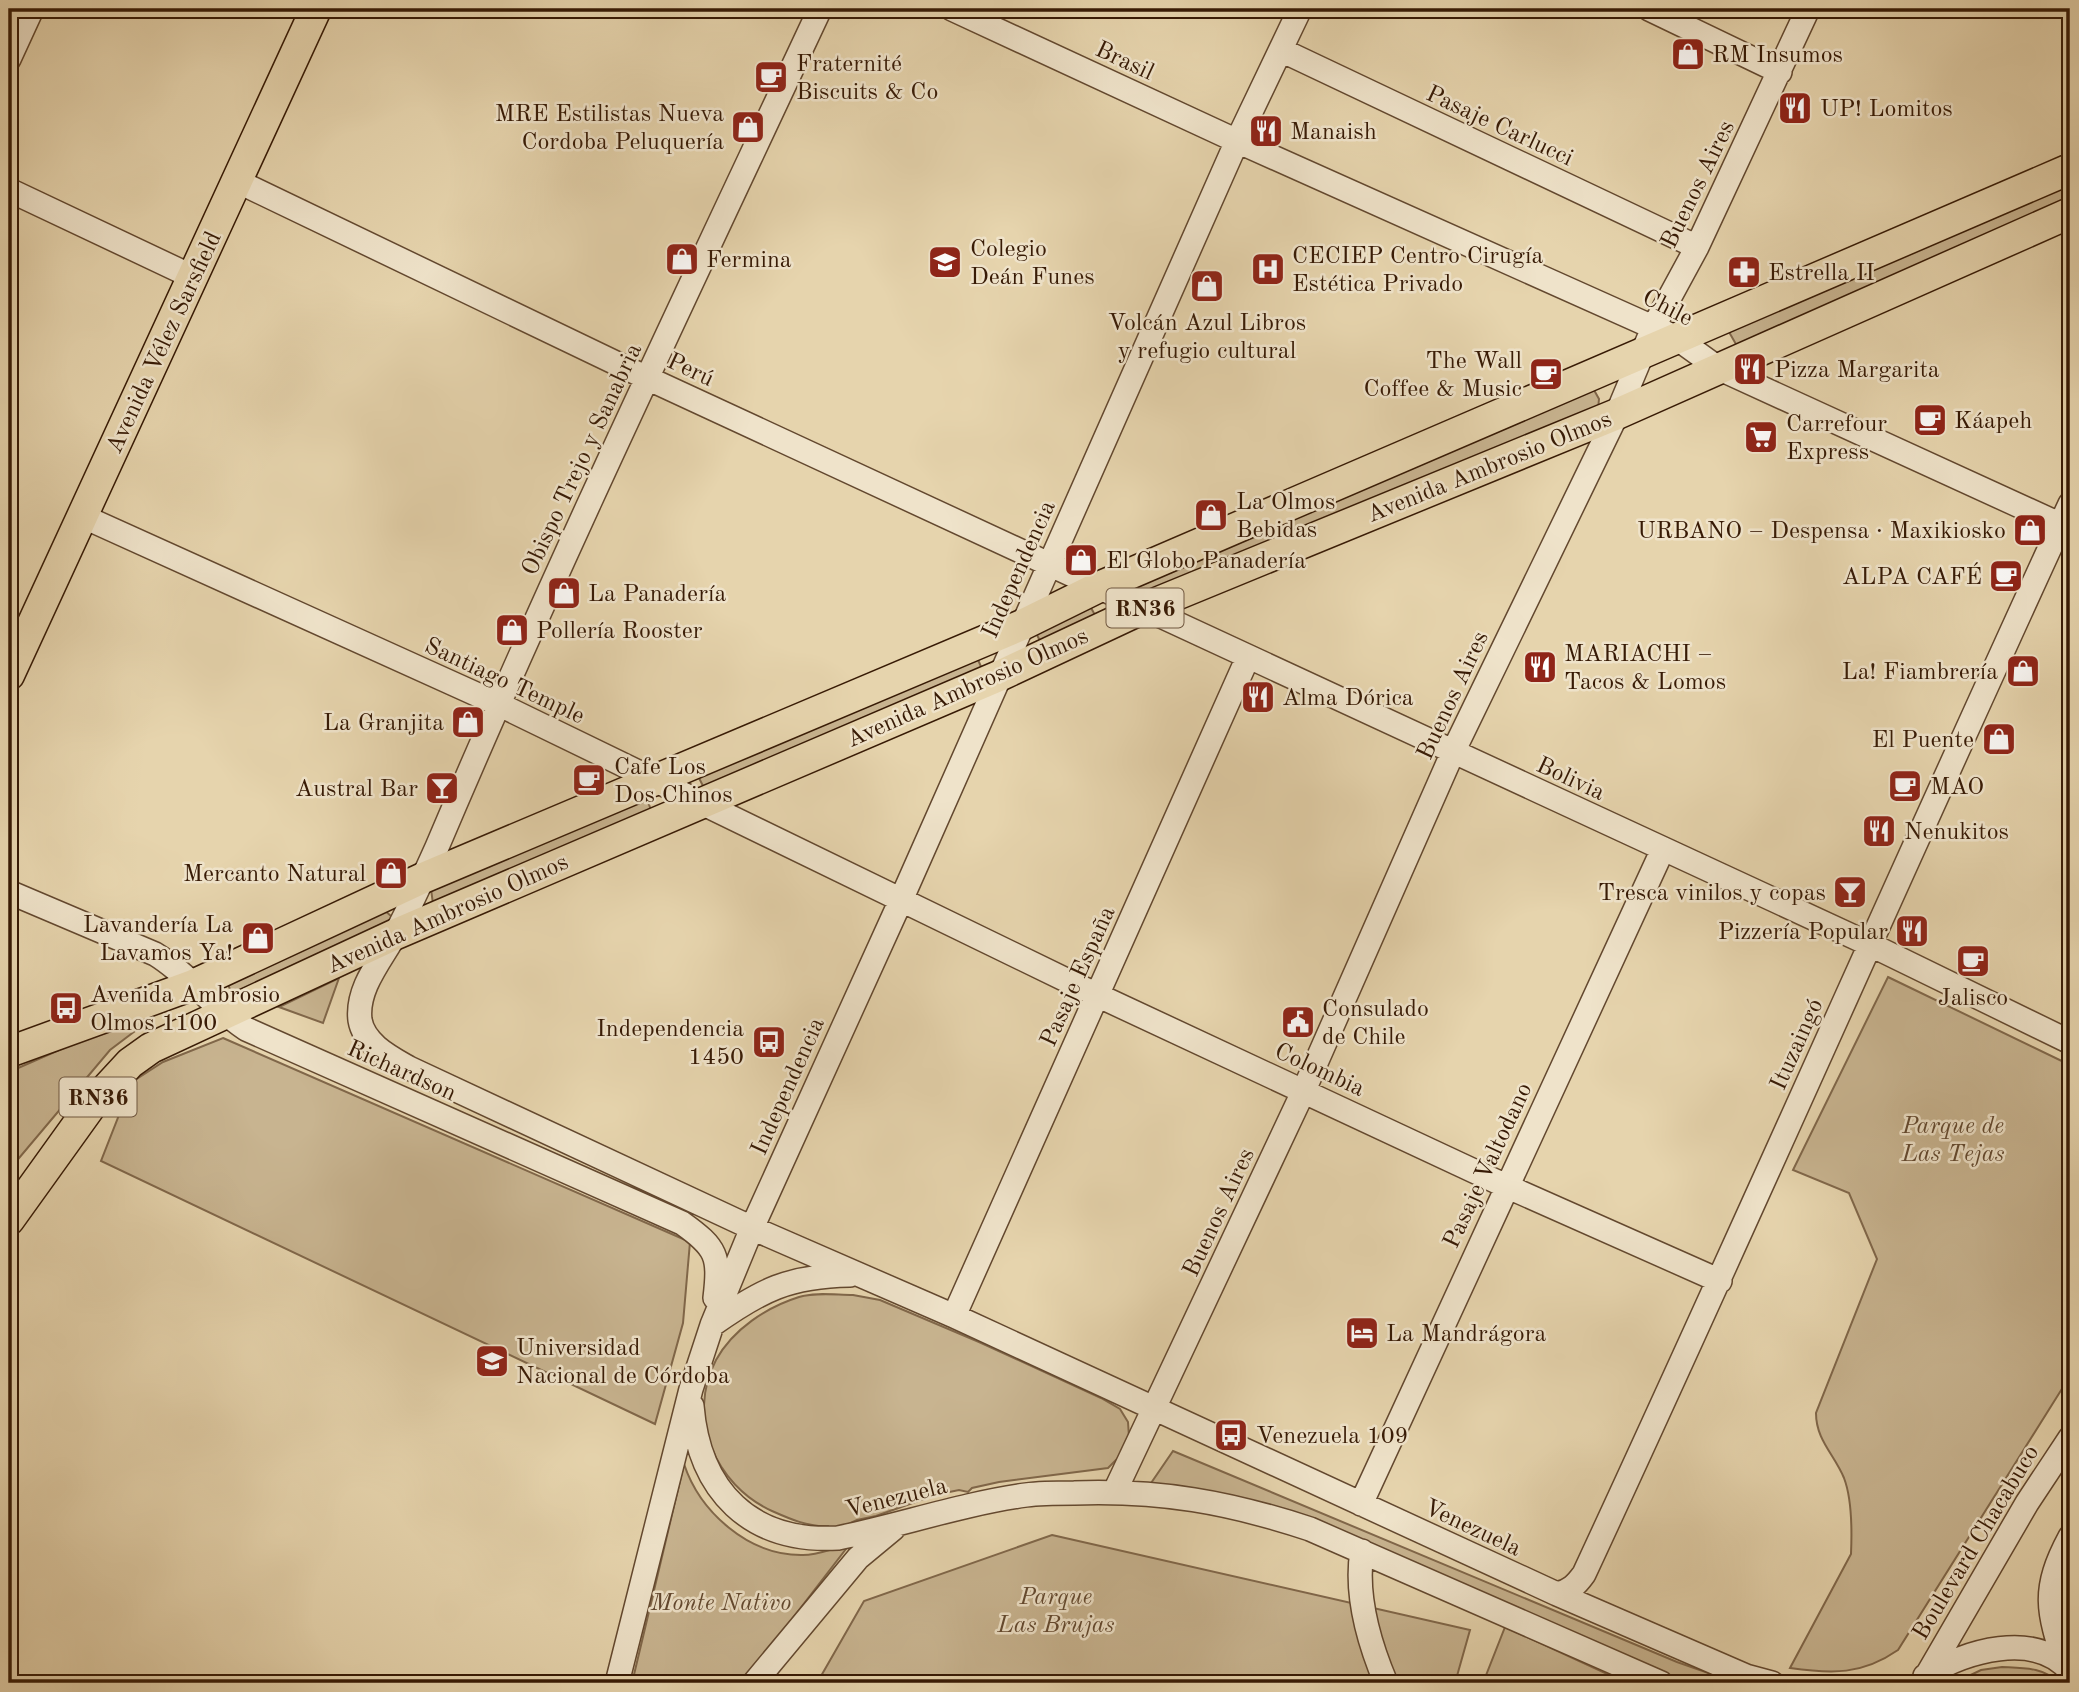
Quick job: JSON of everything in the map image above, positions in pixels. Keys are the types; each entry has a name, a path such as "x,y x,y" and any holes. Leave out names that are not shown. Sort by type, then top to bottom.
{"main road":[{"name":"Avenida Vélez Sarsfield","path":"9,675 316,9"},
{"name":"Avenida Ambrosio Olmos","path":"9,1052 193,985 423,878 1022,625 1099,587 1657,339 2070,169"},
{"name":"Avenida Ambrosio Olmos","path":"9,1220 93,1103 114,1078 151,1048 396,934 999,676 1144,608 1617,414 2070,213"}],"street":[{"path":"9,60 32,9"},
{"name":"Obispo Trejo y Sanabria","path":"396,934 647,378 820,9"},
{"name":"Brasil","path":"952,9 1237,141"},
{"name":"Independencia","path":"712,1325 752,1228 901,900 1237,141 1300,9"},
{"path":"1649,9 1780,72"},
{"name":"Buenos Aires","path":"1155,1410 1304,1090 1453,752 1617,414 1657,339 1696,247 1808,9"},
{"name":"Pasaje Carlucci","path":"1281,50 1696,247"},
{"name":"Chile","path":"1237,141 1718,368 2067,519"},
{"name":"Perú","path":"237,181 647,378 1049,564"},
{"path":"9,190 193,277"},
{"name":"Santiago Temple","path":"82,516 498,704 901,900"},
{"name":"Ituzaingó","path":"1557,1594 1568,1591 1584,1574 1720,1281 1868,944 2067,519"},
{"name":"Bolivia","path":"1049,564 1868,944 2070,1042"},
{"name":"Pasaje España","path":"954,1316 1248,657"},
{"name":"Pasaje Valtodano","path":"1362,1504 1663,849"},
{"name":"Richardson","path":"9,892 155,954 167,961 224,1014 246,1029 682,1223 701,1236 713,1251 718,1270 712,1325"},
{"name":"Colombia","path":"901,900 1097,995 1506,1186 1720,1281"},
{"name":"Richardson","path":"396,934 371,975 360,1020 368,1038 384,1053 409,1068 752,1228"},
{"name":"Venezuela","path":"752,1228 954,1316 1557,1594 1746,1676 1773,1683"},
{"name":"Venezuela","path":"712,1325 747,1300 776,1286 804,1278 857,1275"},
{"path":"617,1683 691,1389 712,1325"},
{"name":"Venezuela","path":"691,1389 695,1434 705,1467 718,1488 740,1510 767,1527 791,1536 820,1539 873,1531 1027,1494 1115,1491 1202,1499 1257,1511 1310,1528 1362,1551"},
{"path":"1115,1491 1155,1410"},
{"name":"Boulevard Chacabuco","path":"1922,1679 2026,1503 2070,1437"},
{"path":"754,1683 858,1558 901,1523"},
{"path":"2068,1669 2051,1616 2051,1584 2057,1563 2070,1537"},
{"path":"1386,1683 1372,1650 1365,1614 1359,1569 1362,1551 1661,1683"},
{"path":"1922,1679 1969,1655 1993,1649 2032,1649 2052,1655 2068,1669"}],"green space":[{"path":"2070,176 2070,204 1737,346 1729,332"},
{"path":"1594,390 1599,399 1598,409 1134,603 1127,581"},
{"path":"1090,606 1095,615 1041,643 1035,631"},
{"path":"976,655 982,669 705,790 698,776"},
{"path":"647,799 652,813 433,904 431,889"},
{"path":"383,909 393,921 235,999 228,985"},
{"name":"Parque de Las Tejas","path":"1888,977 2070,1065 2070,1376 1898,1650 1872,1664 1846,1671 1790,1668 1851,1554 1851,1515 1847,1486 1822,1439 1816,1413 1877,1259 1849,1193 1793,1170"},
{"path":"339,978 323,1023 279,1007"},
{"path":"148,1011 151,1019 110,1050 9,1170 9,1072"},
{"path":"223,1038 690,1242 683,1323 655,1424 101,1161 132,1082 163,1062"},
{"path":"805,1295 853,1295 880,1300 979,1342 1120,1409 1128,1422 1129,1437 1123,1453 1108,1468 999,1482 972,1488 968,1492 959,1490 935,1495 857,1520 831,1532 828,1526 792,1520 772,1511 752,1499 721,1467 711,1447 706,1426 704,1404 707,1382 723,1349 741,1329 763,1313"},
{"path":"1173,1451 1677,1662 1737,1683 1682,1683 1290,1514 1149,1486"},
{"name":"Monte Nativo","path":"684,1464 691,1482 714,1514 745,1539 763,1548 781,1553 807,1555 849,1545 740,1683 632,1683"},
{"name":"Parque Las Brujas","path":"1052,1535 1470,1630 1455,1683 817,1683 864,1601"},
{"path":"1505,1627 1627,1683 1483,1683"},
{"path":"2002,1667 2040,1671 2058,1683 1954,1683 1981,1670"}],"place":[{"name":"RM Insumos","path":"1688,54"},
{"name":"Fraternité Biscuits & Co","path":"771,77"},
{"name":"UP! Lomitos","path":"1795,108"},
{"name":"MRE Estilistas Nueva Cordoba Peluquería","path":"748,127"},
{"name":"Manaish","path":"1266,131"},
{"name":"Fermina","path":"682,259"},
{"name":"Colegio Deán Funes","path":"945,262"},
{"name":"CECIEP Centro Cirugía Estética Privado","path":"1268,269"},
{"name":"Estrella II","path":"1744,272"},
{"name":"Volcán Azul Libros y refugio cultural","path":"1207,286"},
{"name":"Pizza Margarita","path":"1750,369"},
{"name":"The Wall Coffee & Music","path":"1546,374"},
{"name":"Káapeh","path":"1930,420"},
{"name":"Carrefour Express","path":"1761,437"},
{"name":"La Olmos Bebidas","path":"1211,515"},
{"name":"URBANO – Despensa · Maxikiosko","path":"2030,530"},
{"name":"El Globo Panadería","path":"1081,560"},
{"name":"ALPA CAFÉ","path":"2006,576"},
{"name":"La Panadería","path":"564,593"},
{"name":"Pollería Rooster","path":"512,630"},
{"name":"MARIACHI – Tacos & Lomos","path":"1540,667"},
{"name":"La! Fiambrería","path":"2023,671"},
{"name":"Alma Dórica","path":"1258,697"},
{"name":"La Granjita","path":"468,722"},
{"name":"El Puente","path":"1999,739"},
{"name":"Cafe Los Dos Chinos","path":"589,780"},
{"name":"MAO","path":"1905,786"},
{"name":"Austral Bar","path":"442,788"},
{"name":"Nenukitos","path":"1879,831"},
{"name":"Mercanto Natural","path":"391,873"},
{"name":"Tresca vinilos y copas","path":"1850,892"},
{"name":"Pizzería Popular","path":"1912,931"},
{"name":"Lavandería La Lavamos Ya!","path":"258,938"},
{"name":"Jalisco","path":"1973,961"},
{"name":"Avenida Ambrosio Olmos 1100","path":"66,1008"},
{"name":"Consulado de Chile","path":"1298,1022"},
{"name":"Independencia 1450","path":"769,1042"},
{"name":"La Mandrágora","path":"1362,1333"},
{"name":"Universidad Nacional de Córdoba","path":"492,1361"},
{"name":"Venezuela 109","path":"1231,1435"}]}
